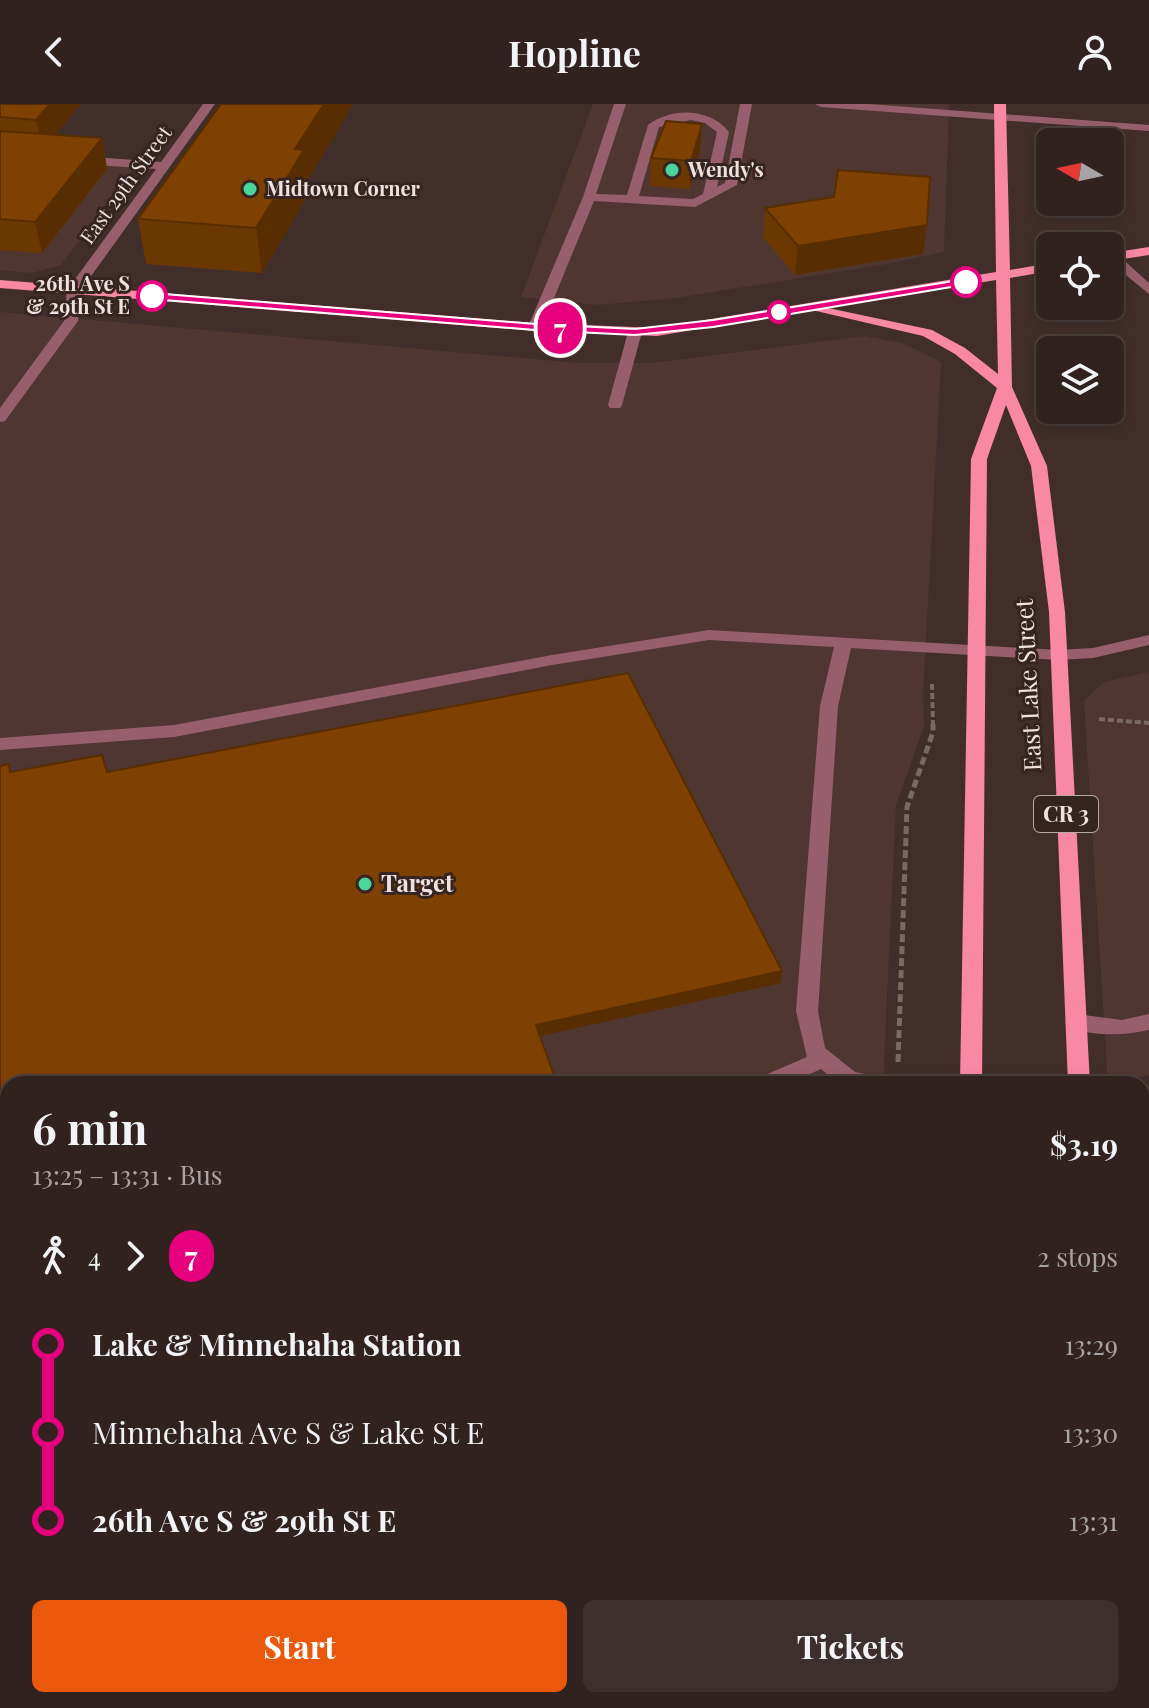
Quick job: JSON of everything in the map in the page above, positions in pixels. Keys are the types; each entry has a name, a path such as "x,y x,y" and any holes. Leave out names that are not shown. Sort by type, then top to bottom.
{"main road":[{"name":"East Lake Street","path":"971,1076 979,459 1005,387 1000,104"},
{"path":"1124,255 1149,251"},
{"path":"0,284 535,327 635,332 671,330 1036,269"},
{"path":"808,307 927,333 960,351 1005,387"},
{"name":"East Lake Street","path":"1005,387 1039,466 1057,612 1079,1076"}],"street":[{"name":"East 29th Street","path":"74,290 209,104"},
{"path":"535,327 589,197 620,104"},
{"path":"589,197 695,203 731,185 746,104"},
{"path":"821,104 1149,128"},
{"path":"632,200 654,125 674,117 705,118 717,124 723,132 709,196"},
{"path":"63,159 164,166"},
{"path":"1124,268 1149,290"},
{"path":"0,418 71,321 74,290"},
{"path":"615,405 635,332"},
{"path":"0,744 174,731 552,660 709,635 1058,655 1093,653 1149,640"},
{"path":"844,642 829,706 807,1011 815,1052 844,1076"},
{"path":"1076,1022 1122,1028 1149,1022"},
{"path":"785,1076 824,1059"}],"path":[{"path":"897,1069 907,807 933,732 932,684"},
{"path":"1099,719 1149,723"}],"shaded area":[{"path":"593,104 949,104 944,252 676,298 598,305 521,297"},
{"path":"0,151 139,161 61,265 32,273 0,270"},
{"path":"0,312 579,363 653,363 865,336 902,343 941,362 923,695 924,726 896,805 883,1076 0,1076"},
{"path":"1149,672 1149,1075 1144,1076 1107,1076 1084,701 1104,682"}],"building":[{"path":"0,104 50,104 36,120 0,117"},
{"path":"221,104 324,104 295,149 304,150 256,228 138,219"},
{"path":"666,121 702,124 691,161 651,158"},
{"path":"0,131 102,138 35,222 0,219"},
{"path":"838,170 930,177 927,225 798,246 765,208 834,197"},
{"name":"Target","path":"628,673 782,971 536,1025 554,1076 0,1076 0,766 9,764 10,772 102,755 107,772"}],"bus line":[{"name":"7","path":"152,296 535,327 657,332 966,282"}],"place":[{"name":"Wendy's","path":"672,170"},
{"name":"Midtown Corner","path":"250,189"},
{"name":"26th Ave S & 29th St E","path":"152,296"},
{"name":"Target","path":"365,884"}]}
